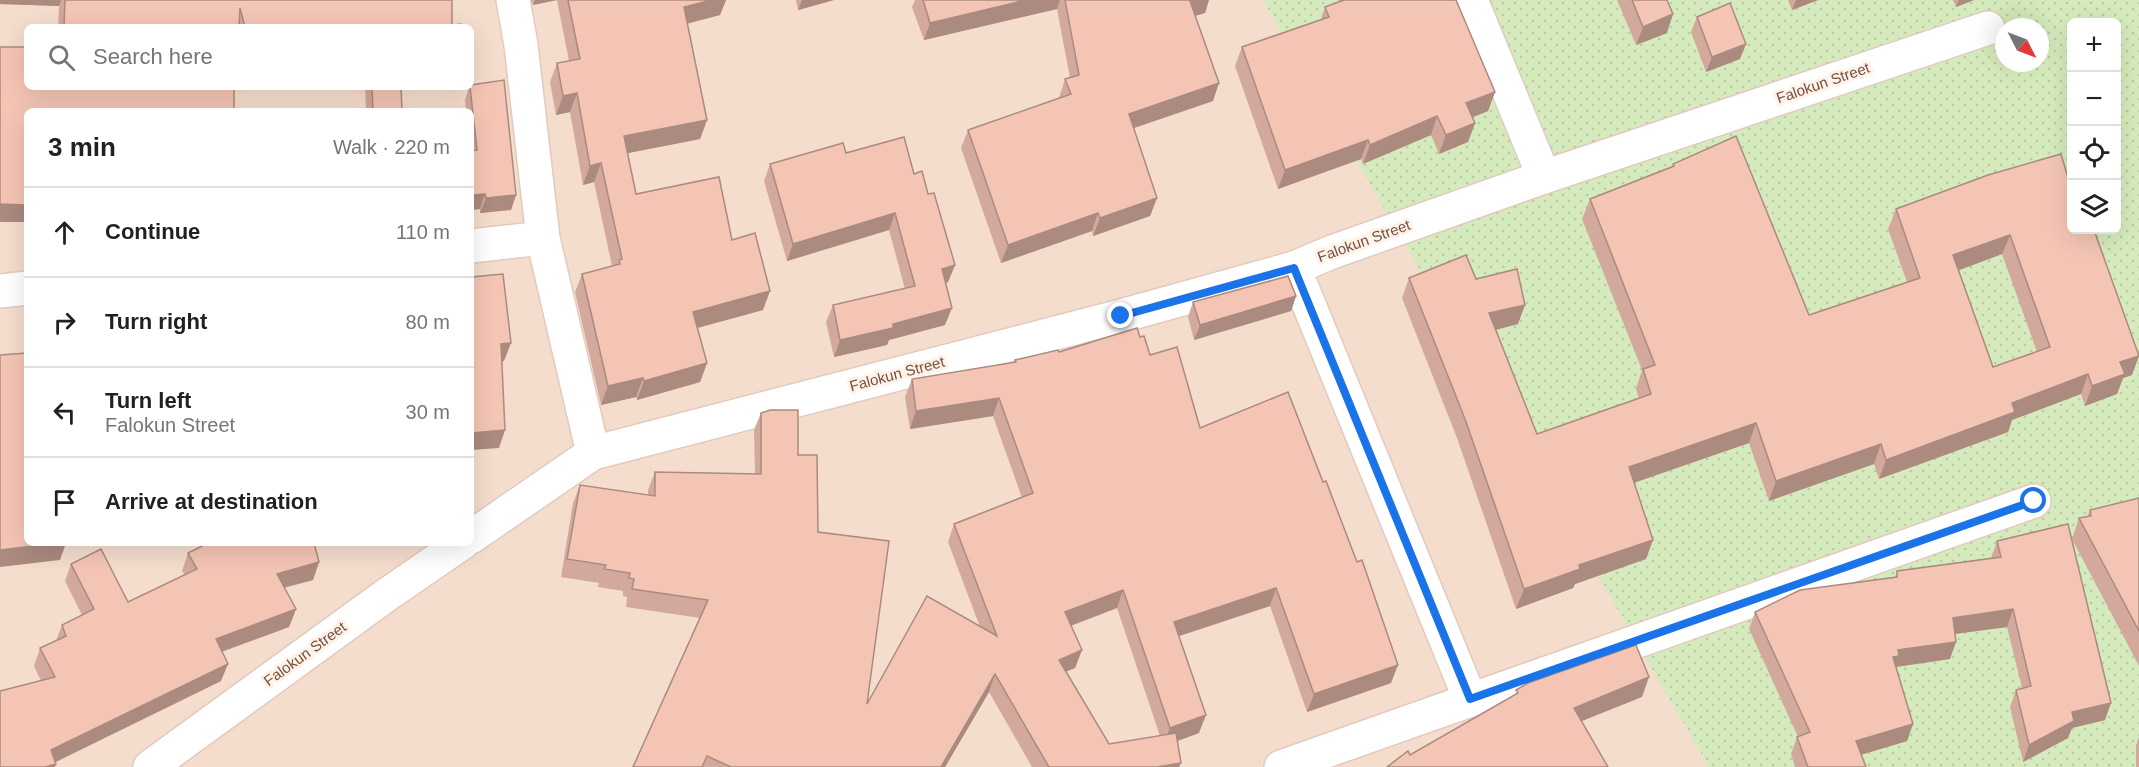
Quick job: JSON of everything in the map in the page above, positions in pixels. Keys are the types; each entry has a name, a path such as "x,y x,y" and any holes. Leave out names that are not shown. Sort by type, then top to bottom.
{"street":[{"path":"513,0 521,45 543,238 593,453"},
{"path":"1471,0 1544,177"},
{"name":"Falokun Street","path":"474,535 593,453 1121,316 1294,268 1332,252 1544,177 1988,28"},
{"path":"474,246 543,238"},
{"path":"1294,268 1470,699"},
{"path":"0,291 24,288"},
{"path":"1281,767 2034,501"},
{"name":"Falokun Street","path":"150,767 458,546"}],"shaded area":[{"path":"0,0 2139,0 2139,767 0,767"}],"green space":[{"path":"1263,0 2139,0 2139,767 1709,767"}],"building":[{"path":"65,0 452,0 452,24 244,24 240,8 239,24 64,24"},
{"path":"568,0 712,0 684,7 707,120 624,136 636,194 719,177 732,240 755,233 770,291 693,312 707,363 644,381 643,378 608,386 582,274 620,264 619,260 622,259 601,163 590,166 577,93 563,96 557,63 580,59"},
{"path":"923,0 1026,0 930,23"},
{"path":"1065,0 1194,0 1190,1 1219,83 1129,114 1157,198 1100,218 1098,213 1008,245 968,130 1071,94 1065,79 1079,75"},
{"path":"1344,0 1456,0 1495,92 1466,103 1475,123 1446,135 1437,116 1370,145 1368,140 1285,170 1242,47 1329,17 1325,7"},
{"path":"1632,0 1667,0 1673,14 1643,27"},
{"path":"1730,3 1746,44 1712,57 1697,17"},
{"path":"0,47 24,47 24,90 234,90 234,108 24,108 24,205 0,204"},
{"path":"504,80 516,195 486,198 485,194 474,195 474,150 477,150 470,90 474,90 474,85"},
{"path":"372,90 401,90 402,108 373,108"},
{"path":"1736,136 1809,315 1920,278 1896,209 1988,175 2061,154 2067,174 2067,234 2095,234 2139,356 2120,362 2125,374 2092,386 2088,374 2012,403 2015,412 1886,460 1881,444 1776,481 1756,423 1629,467 1653,540 1579,565 1580,569 1524,589 1465,419 1409,278 1466,255 1476,279 1517,269 1525,305 1489,313 1537,434 1651,394 1643,369 1655,365 1590,199 1674,166 1673,164","holes":["2010,235 2050,347 1993,367 1953,255"]},
{"path":"904,137 914,174 922,171 928,194 934,193 955,265 942,269 952,308 893,324 893,328 840,340 833,305 915,286 895,213 793,244 770,164 843,143 846,153"},
{"path":"503,274 511,343 501,344 505,430 474,433 474,277"},
{"path":"1288,276 1296,296 1200,325 1193,302"},
{"path":"1137,328 1140,337 1144,336 1150,355 1177,347 1200,428 1288,392 1357,562 1362,560 1398,665 1314,694 1276,588 1174,622 1206,715 1170,728 1123,590 1065,612 1082,650 1059,660 1109,744 1176,733 1181,763 1157,767 1049,767 995,674 941,767 731,767 707,756 702,767 633,767 708,600 632,589 634,579 629,578 630,573 604,569 606,565 567,559 580,485 655,496 655,472 761,474 761,413 770,410 798,410 798,455 817,455 818,532 889,541 867,704 927,596 997,636 954,524 1033,493 999,398 916,411 912,379 1016,362 1015,360 1058,350 1059,352"},
{"path":"24,353 24,546 33,546 0,550 0,355"},
{"path":"2139,498 2139,631 2079,518 2091,516 2090,510"},
{"path":"2068,524 2111,703 2072,712 2074,721 2029,745 2016,690 2031,686 2013,609 1953,618 1956,642 1898,650 1899,656 1893,657 1913,724 1856,741 1866,767 1808,767 1797,737 1810,732 1755,612 1800,590 1897,577 1897,571 2001,557 1997,541"},
{"path":"202,546 315,546 319,562 277,574 296,609 216,639 228,664 51,750 56,764 45,767 0,767 0,691 55,677 40,648 66,636 62,625 94,609 71,564 101,549 128,602 197,569 188,553"},
{"path":"1636,645 1649,677 1574,708 1608,767 1387,767 1408,751 1410,755 1518,693 1516,690 1528,683"}],"route":[{"path":"1121,316 1294,268 1470,699 2034,501"}]}
